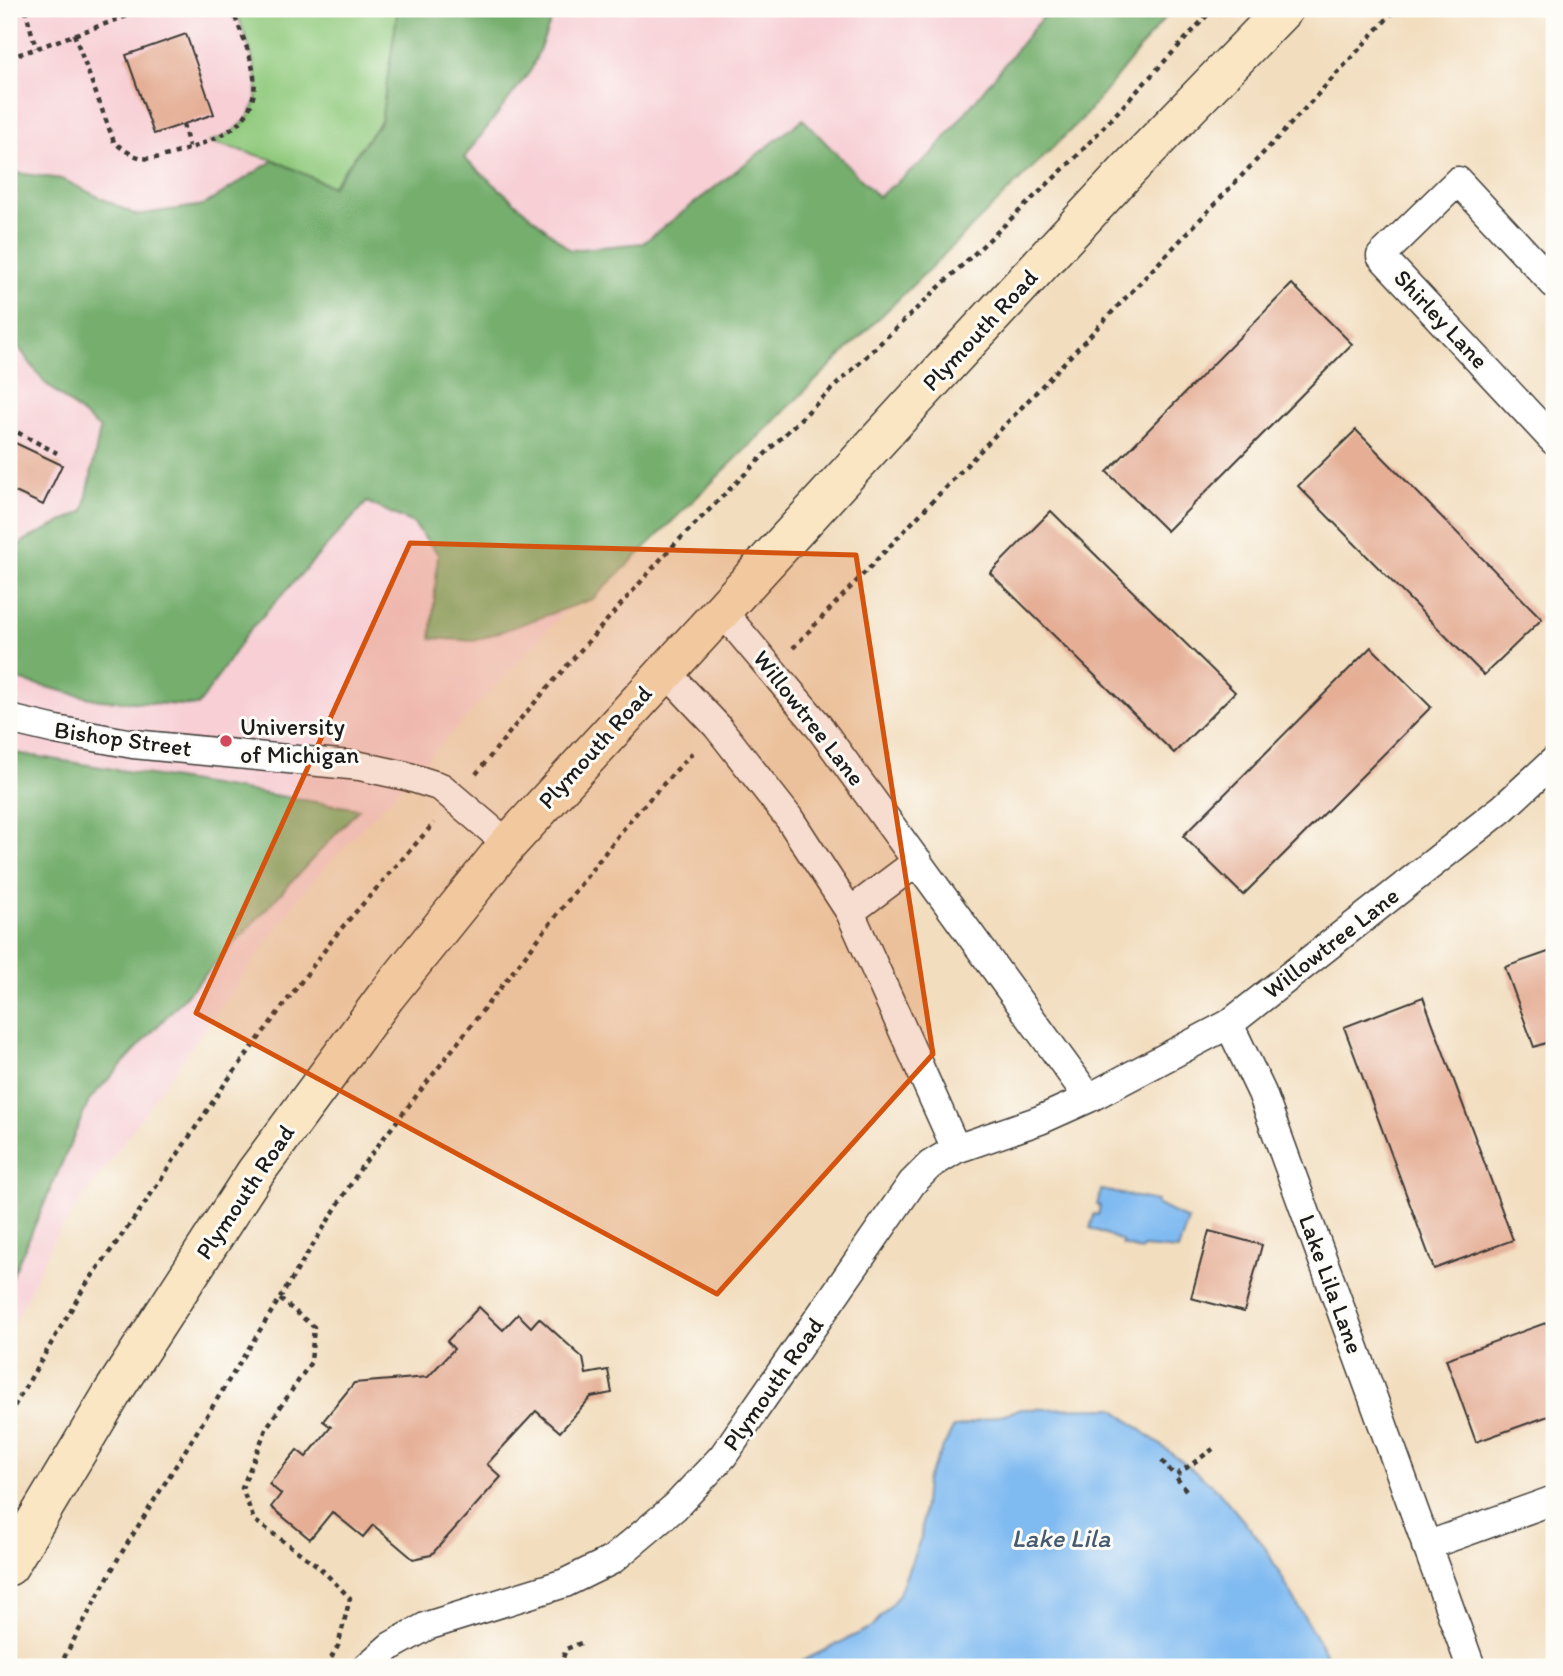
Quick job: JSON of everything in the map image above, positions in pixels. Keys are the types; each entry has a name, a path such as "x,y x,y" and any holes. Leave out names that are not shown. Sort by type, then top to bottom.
{"main road":[{"name":"Plymouth Road","path":"9,1566 113,1392 255,1173 386,996 508,844 974,335 1284,9"}],"street":[{"name":"Shirley Lane","path":"1554,284 1458,181 1381,256 1554,441"},
{"name":"Willowtree Lane","path":"722,611 817,724 1089,1098"},
{"path":"665,671 717,726 789,818 850,912 956,1149"},
{"name":"Bishop Street","path":"9,719 133,744 360,766 406,776 441,787 508,844"},
{"name":"Willowtree Lane","path":"956,1149 1040,1120 1089,1098 1229,1024 1503,808 1554,761"},
{"path":"850,912 918,862"},
{"name":"Lake Lila Lane","path":"1229,1024 1262,1093 1471,1667"},
{"name":"Plymouth Road","path":"367,1667 391,1646 427,1626 565,1583 612,1560 675,1507 723,1456 912,1183 930,1165 956,1149"},
{"path":"1426,1546 1554,1500"}],"path":[{"path":"25,9 36,48"},
{"path":"9,58 147,9"},
{"path":"74,34 114,142 124,151 144,158 161,157 225,134 240,123 250,108 255,88 253,69 232,9"},
{"path":"9,1415 85,1286 141,1209 224,1085 339,931 667,552 802,418 1075,158 1213,9"},
{"path":"772,669 1287,128 1396,9"},
{"path":"183,124 189,147"},
{"path":"9,428 57,453"},
{"path":"59,1667 119,1557 362,1166 632,818 717,726"},
{"path":"279,1298 314,1327 311,1362 267,1427 242,1488 254,1520 318,1566 350,1598 338,1646 326,1667"},
{"path":"1175,1476 1213,1449"},
{"path":"1162,1461 1186,1490"},
{"path":"560,1667 566,1649 581,1643"}],"highlighted area":[{"path":"410,543 856,555 933,1054 717,1294 196,1013"}],"shaded area":[{"name":"University of Michigan","path":"9,9 1138,9 582,593 305,889 53,1240 9,1336"}],"green space":[{"path":"236,9 398,9 381,121 331,187 274,160 210,142 233,131 247,118 255,103 255,68"},
{"path":"398,9 556,9 531,70 464,158 570,250 643,243 803,119 878,197 932,154 1049,9 1172,9 1084,117 593,599 474,641 431,638 438,554 413,523 367,502 248,632 198,706 99,700 9,678 9,556 25,540 84,511 100,429 44,382 9,334 9,172 62,179 136,215 204,205 274,160 332,187 381,121"},
{"path":"9,752 359,809 90,1099 9,1284"}],"water":[{"path":"1101,1190 1157,1201 1156,1204 1188,1220 1178,1250 1143,1247 1141,1250 1122,1245 1122,1241 1090,1228 1094,1214 1098,1215 1100,1206 1097,1205"},
{"name":"Lake Lila","path":"1113,1408 1216,1488 1263,1544 1333,1667 790,1667 872,1627 898,1596 921,1537 926,1481 953,1428 1022,1409"}],"building":[{"path":"186,34 214,114 154,134 126,55"},
{"path":"1292,284 1352,344 1167,531 1107,472"},
{"path":"1356,430 1542,619 1484,675 1298,486"},
{"path":"9,440 62,465 43,505 9,489"},
{"path":"1051,511 1235,692 1174,753 990,573"},
{"path":"1371,647 1431,707 1243,895 1183,836"},
{"path":"1554,950 1554,1040 1534,1047 1505,967"},
{"path":"1423,997 1513,1240 1434,1269 1344,1027"},
{"path":"1209,1231 1262,1245 1244,1312 1191,1298"},
{"path":"479,1307 503,1330 518,1314 531,1327 539,1318 583,1358 586,1374 608,1370 612,1393 591,1397 560,1432 536,1411 487,1464 501,1477 431,1555 413,1559 373,1525 363,1537 332,1512 310,1539 271,1507 281,1494 269,1484 297,1450 306,1457 331,1427 323,1421 354,1383 428,1377 454,1349 447,1341"},
{"path":"1554,1320 1554,1414 1476,1442 1446,1359"}],"place":[{"name":"University of Michigan","path":"226,741"}]}
